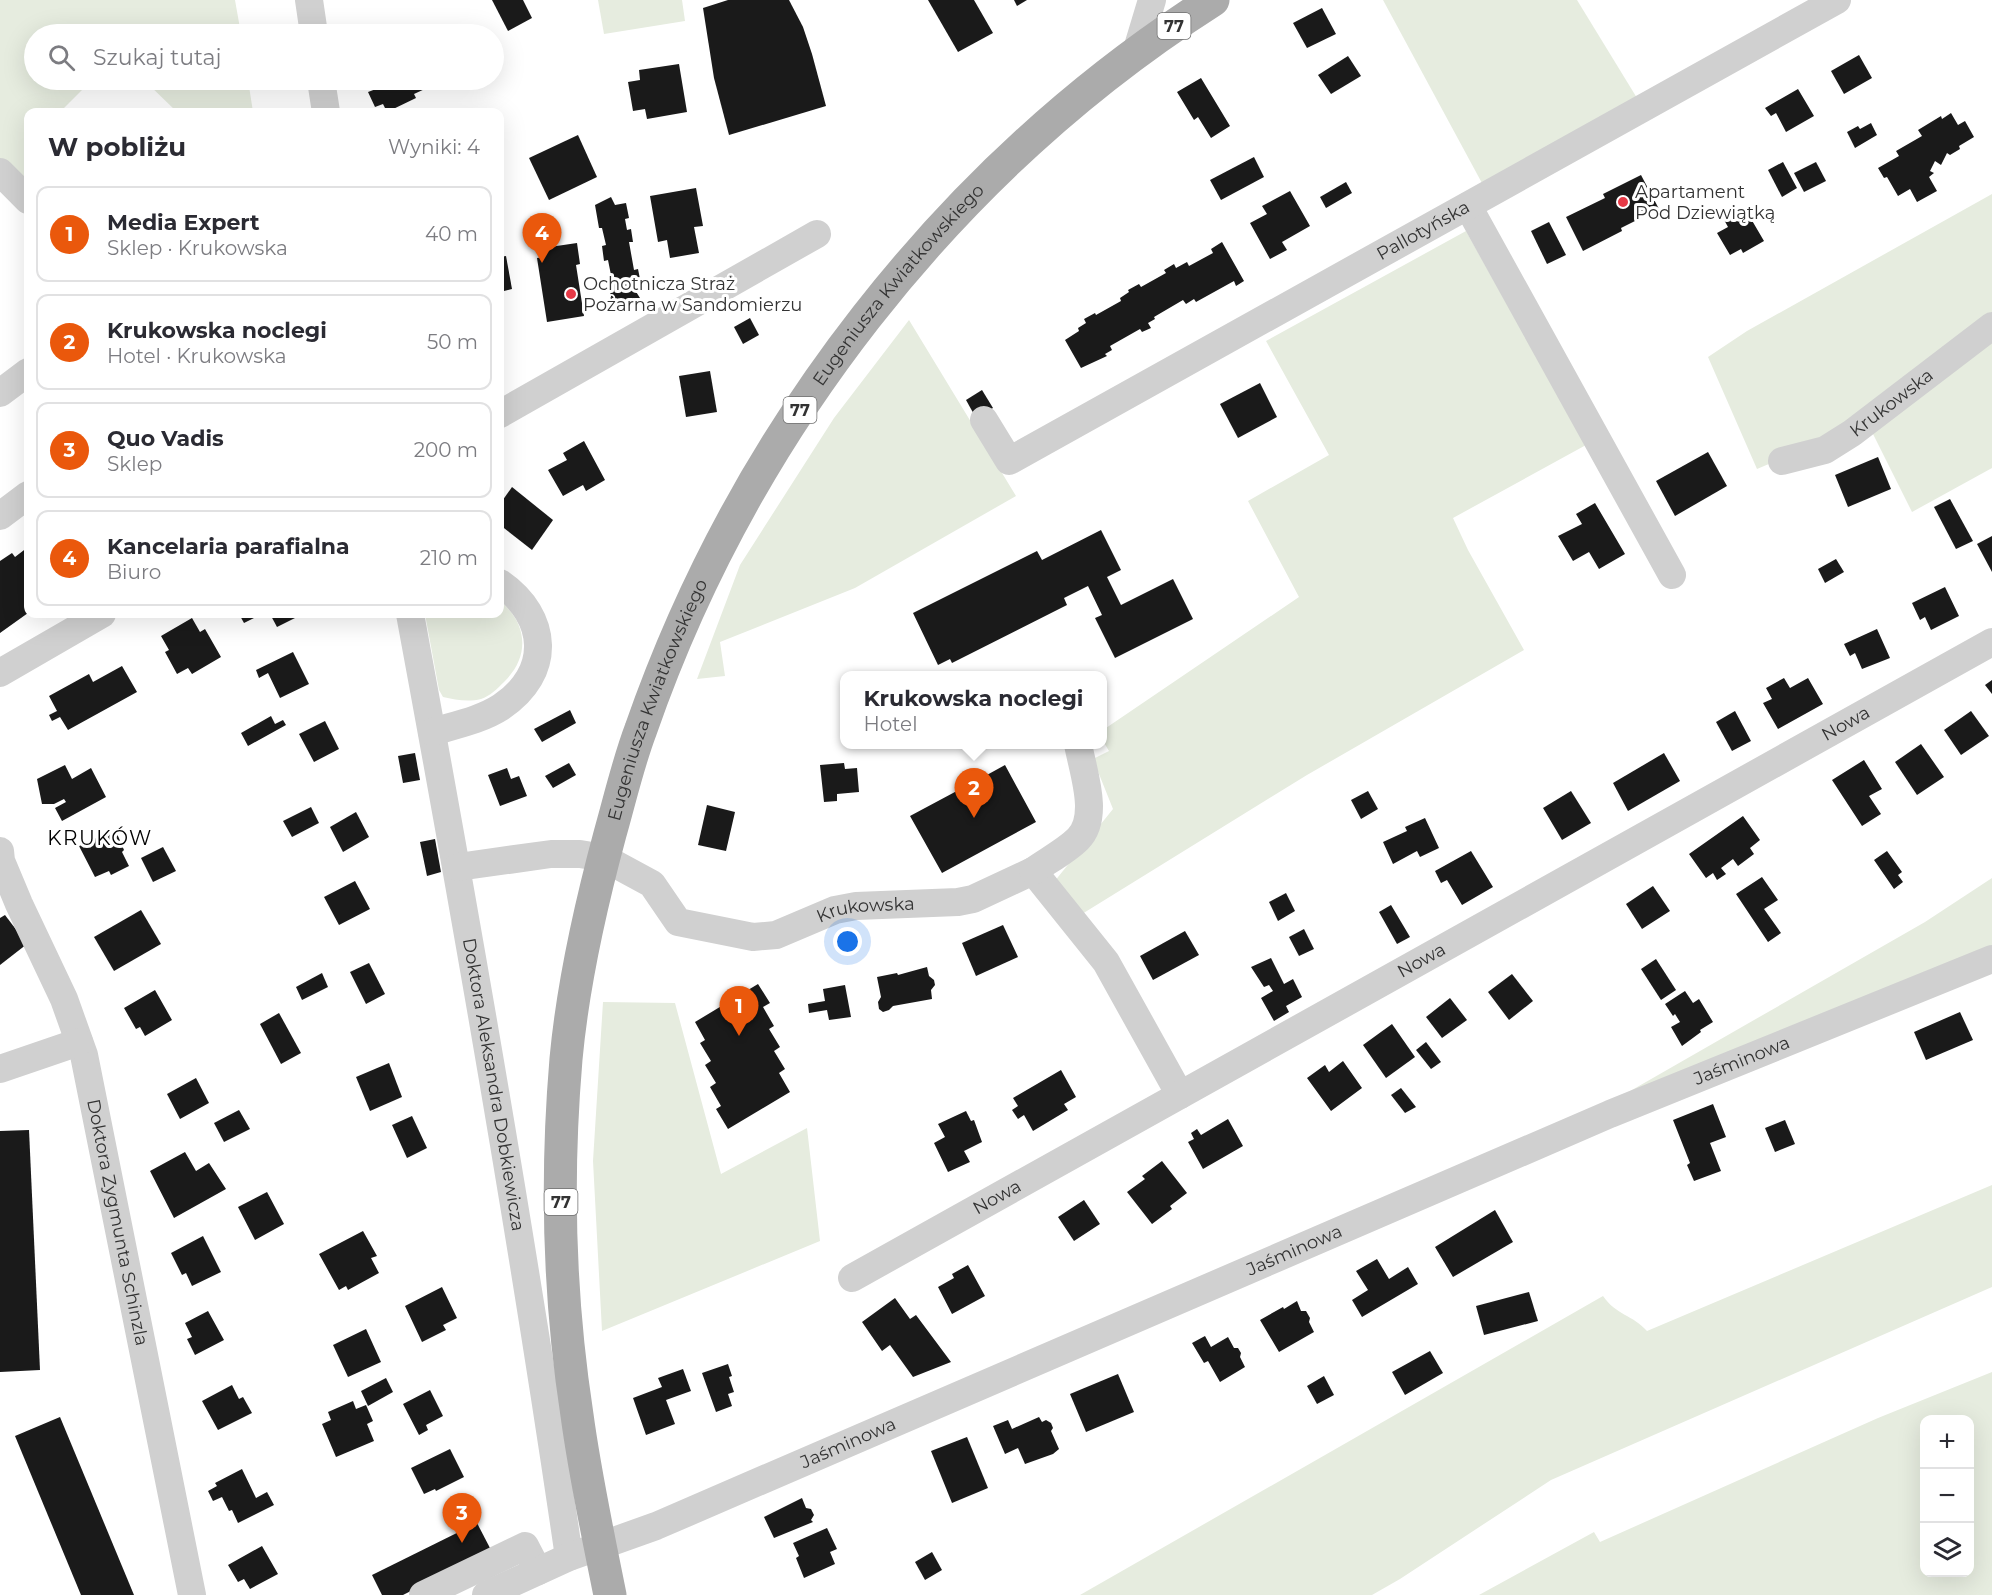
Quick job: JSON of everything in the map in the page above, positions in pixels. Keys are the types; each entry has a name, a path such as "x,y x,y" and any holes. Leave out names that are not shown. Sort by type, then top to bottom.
{"main road":[{"name":"Eugeniusza Kwiatkowskiego","path":"610,1595 576,1412 569,1353 563,1274 561,1179 563,1105 570,1025 583,950 604,858 642,725 684,620 742,505 792,422 861,324 904,270 939,232 1047,126 1136,53 1213,0"}],"street":[{"path":"309,0 313,24"},
{"path":"1136,53 1152,0"},
{"name":"Pallotyńska","path":"984,420 1009,461 1837,0"},
{"path":"323,90 325,108"},
{"path":"0,172 24,196"},
{"path":"1468,206 1672,575"},
{"path":"504,412 817,234"},
{"name":"Krukowska","path":"1782,462 1825,450 1992,326"},
{"path":"0,393 24,375"},
{"path":"0,516 24,498"},
{"path":"432,732 474,720 499,708 518,694 529,681 535,665 538,643 534,621 504,586"},
{"path":"0,672 95,618"},
{"name":"Doktora Aleksandra Dobkiewicza","path":"411,618 458,867 524,1262 569,1557"},
{"name":"Nowa","path":"852,1278 1992,642"},
{"name":"Krukowska","path":"458,867 561,854 604,858 652,884 678,922 753,937 776,934 835,910 856,906 958,902 973,899 1033,871 1078,839 1088,825 1090,812 1079,749"},
{"name":"Doktora Zygmunta Schinzla","path":"0,858 64,999 84,1055 192,1595"},
{"path":"1033,871 1106,962 1180,1095"},
{"name":"Jaśminowa","path":"486,1595 569,1557 656,1526 1611,1114 1992,959"},
{"path":"0,1069 79,1042"},
{"path":"423,1595 525,1546 538,1571"}],"shaded area":[{"path":"0,0 235,0 239,24 24,24 24,90 82,90 64,108 24,108 24,183 0,159"},
{"path":"598,0 682,0 685,21 604,34"},
{"path":"1383,0 1577,0 1637,98 1483,185"},
{"path":"154,90 250,90 252,108 173,108"},
{"path":"1992,194 1992,314 1825,440 1757,469 1708,357 1747,331"},
{"path":"1466,231 1586,445 1453,518 1468,550 1524,650 1307,775 1082,914 1054,882 1113,809 1093,759 1109,751 1107,727 1299,597 1248,501 1329,455 1266,341"},
{"path":"909,320 1016,496 855,588 720,642 725,676 697,679 740,565 834,418"},
{"path":"1992,340 1992,468 1912,512 1870,428"},
{"path":"504,605 516,620 522,641 522,651 512,672 496,690 481,699 462,700 443,697 439,690 426,618 504,618"},
{"path":"1992,878 1992,966 1625,1094 1925,922"},
{"path":"603,1002 675,1003 721,1174 807,1128 820,1241 602,1331 593,1161"},
{"path":"1992,1185 1992,1287 1551,1480 1372,1595 1080,1595 1603,1296 1613,1307 1636,1321 1647,1331"},
{"path":"1992,1372 1992,1595 1479,1595 1594,1532 1600,1542 1878,1418"}],"building":[{"path":"492,0 523,0 532,18 508,31"},
{"path":"728,0 789,0 803,27 826,106 729,135 714,78 703,8"},
{"path":"928,0 974,0 993,33 958,52"},
{"path":"1014,0 1027,0 1017,6"},
{"path":"1322,8 1336,34 1307,48 1293,23"},
{"path":"1859,55 1872,78 1844,94 1831,71"},
{"path":"1348,56 1361,76 1331,94 1318,75"},
{"path":"679,64 687,112 647,119 645,109 633,111 628,82 640,80 639,70"},
{"path":"1201,78 1230,126 1211,138 1198,117 1194,120 1177,92"},
{"path":"1798,89 1814,116 1786,132 1776,113 1771,116 1765,108"},
{"path":"373,90 423,90 414,94 416,98 395,108 385,108 383,104 375,107 368,92"},
{"path":"1951,113 1958,125 1965,121 1974,137 1950,155 1947,153 1941,165 1935,161 1930,171 1934,173 1929,177 1937,191 1917,202 1910,189 1898,196 1887,177 1884,178 1878,168 1899,156 1896,151 1922,136 1918,130 1941,116 1942,119"},
{"path":"1871,123 1877,135 1855,148 1847,132"},
{"path":"578,135 597,177 549,200 529,158"},
{"path":"1254,157 1264,177 1221,200 1210,180"},
{"path":"1783,162 1797,188 1782,197 1768,170"},
{"path":"1816,162 1826,181 1804,192 1794,173"},
{"path":"1641,175 1659,209 1583,251 1566,217 1605,198 1603,194"},
{"path":"1346,182 1352,193 1326,208 1320,197"},
{"path":"696,188 703,226 694,227 699,253 670,258 667,240 658,242 650,196"},
{"path":"1290,191 1310,226 1282,242 1287,250 1270,259 1250,223 1267,214 1262,206"},
{"path":"611,197 615,205 626,203 629,218 625,219 627,230 631,229 633,242 629,242 634,270 638,269 640,279 636,280 636,285 633,287 640,298 614,313 607,275 611,275 608,260 604,261 602,246 606,245 602,228 599,228 595,205"},
{"path":"1733,210 1738,218 1747,212 1764,241 1743,253 1741,249 1730,255 1717,233 1728,227 1722,216"},
{"path":"1549,222 1566,255 1547,264 1531,231"},
{"path":"1222,242 1244,281 1236,286 1234,281 1196,302 1194,299 1186,304 1183,300 1154,317 1155,319 1148,323 1151,328 1142,332 1140,329 1110,346 1112,350 1105,354 1107,356 1081,368 1065,340 1079,331 1078,328 1086,323 1084,319 1121,301 1120,298 1129,292 1128,290 1139,284 1141,287 1166,273 1164,270 1174,264 1176,268 1187,262 1189,266 1213,253 1211,249"},
{"path":"577,243 580,264 576,265 584,316 547,322 537,258 544,257 543,248"},
{"path":"504,256 506,256 512,289 504,291"},
{"path":"750,318 759,335 743,344 734,327"},
{"path":"710,371 717,412 686,417 679,376"},
{"path":"1260,383 1277,417 1238,438 1220,404"},
{"path":"982,390 993,408 976,418 966,400"},
{"path":"584,441 605,480 586,491 583,485 563,496 548,470 567,460 563,453"},
{"path":"1708,452 1727,486 1675,516 1656,481"},
{"path":"1878,457 1891,489 1848,507 1835,475"},
{"path":"512,487 553,520 532,550 504,528 504,498"},
{"path":"1950,499 1973,541 1956,549 1934,507"},
{"path":"1595,503 1625,554 1599,569 1589,552 1573,561 1558,536 1582,524 1576,514"},
{"path":"1101,530 1121,570 1107,577 1121,605 1173,579 1193,619 1115,658 1095,618 1102,615 1088,586 1064,598 1067,605 952,663 950,659 938,665 913,613 1037,551 1042,560"},
{"path":"1992,536 1992,572 1977,544"},
{"path":"24,550 24,616 0,633 0,561 12,553 15,557"},
{"path":"1836,559 1844,572 1825,583 1818,569"},
{"path":"1945,587 1959,616 1931,630 1925,617 1920,620 1912,603"},
{"path":"192,618 200,632 205,629 221,657 192,674 188,668 177,674 165,652 169,650 161,636"},
{"path":"241,618 254,618 244,623"},
{"path":"272,618 295,618 277,627"},
{"path":"1877,629 1890,658 1862,669 1855,653 1850,656 1844,644"},
{"path":"293,652 309,684 280,698 268,673 259,678 256,670"},
{"path":"122,666 137,692 68,730 60,717 52,721 49,715 57,711 49,696 89,674 93,682"},
{"path":"1784,678 1790,688 1808,678 1823,704 1778,729 1763,703 1772,699 1766,688"},
{"path":"1992,680 1992,694 1985,685"},
{"path":"570,710 576,723 542,742 534,729"},
{"path":"1735,711 1751,741 1732,751 1716,722"},
{"path":"1971,711 1989,736 1961,755 1944,730"},
{"path":"271,716 275,724 283,720 286,725 248,746 241,733"},
{"path":"325,721 339,749 314,762 299,734"},
{"path":"1921,744 1944,777 1917,795 1895,762"},
{"path":"415,753 420,780 403,783 398,756"},
{"path":"1664,753 1680,781 1628,811 1613,783"},
{"path":"1864,760 1882,789 1869,796 1881,814 1862,826 1832,780"},
{"path":"569,763 576,775 553,788 545,776"},
{"path":"844,763 845,769 857,768 859,792 837,794 837,801 824,802 820,765"},
{"path":"65,765 72,779 91,768 106,797 62,821 55,808 66,802 64,799 54,804 42,804 37,779"},
{"path":"1005,765 1036,822 942,873 910,816"},
{"path":"507,768 511,779 519,776 527,796 500,806 488,775"},
{"path":"1368,791 1378,809 1361,819 1351,800"},
{"path":"1571,791 1591,823 1562,840 1543,808"},
{"path":"707,805 735,812 726,851 698,845"},
{"path":"311,807 319,823 292,837 283,821"},
{"path":"356,812 369,837 343,852 330,827"},
{"path":"1743,816 1760,840 1750,848 1754,854 1738,866 1733,859 1721,868 1726,874 1717,880 1713,873 1706,878 1689,854"},
{"path":"1425,818 1439,848 1420,857 1417,851 1393,864 1383,842 1407,831 1405,827"},
{"path":"115,829 129,866 111,875 109,871 95,877 79,846"},
{"path":"435,839 441,872 427,876 420,842"},
{"path":"163,847 176,871 153,882 141,858"},
{"path":"1471,851 1493,887 1462,905 1447,880 1441,883 1435,871"},
{"path":"1887,851 1902,872 1898,875 1903,882 1894,889 1874,860"},
{"path":"1762,877 1778,900 1764,909 1781,933 1768,942 1736,894"},
{"path":"355,881 370,909 339,925 324,897"},
{"path":"1653,886 1670,911 1642,929 1626,904"},
{"path":"1286,893 1295,911 1278,921 1269,902"},
{"path":"1391,905 1410,937 1397,944 1379,912"},
{"path":"141,910 161,944 114,971 94,937"},
{"path":"5,915 27,944 0,965 0,918"},
{"path":"1003,925 1018,957 976,976 962,943"},
{"path":"1304,929 1314,949 1299,956 1289,937"},
{"path":"1185,931 1199,955 1153,980 1140,956"},
{"path":"1271,958 1284,984 1293,979 1302,997 1286,1006 1289,1012 1274,1021 1261,998 1273,991 1269,985 1264,987 1251,967"},
{"path":"1656,959 1676,990 1661,1000 1641,969"},
{"path":"369,963 385,994 366,1004 350,972"},
{"path":"927,967 929,976 934,980 935,985 931,990 932,999 893,1006 883,1012 879,1009 878,1002 881,997 877,977 897,973 898,975"},
{"path":"322,973 328,987 302,1000 296,987"},
{"path":"1512,974 1533,1001 1509,1020 1488,992"},
{"path":"758,984 770,1003 763,1007 774,1026 769,1029 780,1047 774,1051 785,1069 779,1073 790,1092 728,1129 716,1109 721,1106 710,1087 716,1083 705,1065 711,1061 700,1043 705,1040 695,1022"},
{"path":"845,985 851,1017 829,1020 827,1010 809,1013 808,1004 825,1001 823,989"},
{"path":"155,990 172,1020 145,1036 140,1027 136,1029 124,1008"},
{"path":"1685,991 1693,1003 1699,999 1713,1022 1682,1046 1671,1027 1680,1022 1665,1004"},
{"path":"1450,998 1467,1020 1442,1038 1426,1017"},
{"path":"1960,1012 1973,1040 1926,1060 1914,1032"},
{"path":"279,1013 301,1053 281,1064 260,1024"},
{"path":"1392,1024 1415,1057 1386,1078 1363,1045"},
{"path":"1426,1042 1441,1062 1431,1069 1416,1050"},
{"path":"1343,1061 1362,1088 1331,1111 1307,1078 1325,1065 1329,1072"},
{"path":"389,1063 402,1097 370,1111 356,1077"},
{"path":"1061,1070 1076,1097 1064,1104 1068,1110 1033,1131 1024,1115 1018,1119 1012,1110 1018,1106 1013,1098"},
{"path":"196,1078 209,1103 180,1119 167,1094"},
{"path":"1401,1088 1416,1107 1405,1113 1391,1095"},
{"path":"1713,1104 1726,1137 1710,1143 1721,1171 1694,1181 1687,1165 1690,1163 1673,1120"},
{"path":"239,1110 250,1129 224,1142 214,1123"},
{"path":"966,1111 971,1121 974,1120 982,1142 964,1151 970,1162 948,1172 934,1143 945,1137 938,1124"},
{"path":"412,1116 427,1148 407,1158 392,1125"},
{"path":"1228,1119 1243,1146 1203,1169 1188,1142 1194,1139 1191,1133 1197,1129 1201,1135"},
{"path":"1785,1120 1795,1144 1775,1152 1765,1128"},
{"path":"29,1130 40,1370 0,1372 0,1131"},
{"path":"185,1152 196,1171 209,1163 226,1189 174,1218 150,1171"},
{"path":"1162,1161 1187,1193 1170,1206 1172,1209 1152,1224 1127,1192 1145,1179 1142,1176"},
{"path":"267,1192 284,1224 255,1240 238,1207"},
{"path":"1084,1200 1100,1224 1074,1241 1058,1217"},
{"path":"1495,1210 1513,1242 1453,1277 1435,1247"},
{"path":"363,1231 377,1256 371,1258 379,1273 348,1290 346,1286 339,1290 319,1254"},
{"path":"203,1236 221,1272 192,1286 186,1273 182,1275 171,1253"},
{"path":"1377,1259 1389,1279 1408,1267 1418,1284 1362,1317 1352,1300 1368,1290 1356,1271"},
{"path":"968,1265 985,1296 952,1314 938,1287 954,1278 952,1274"},
{"path":"442,1287 457,1318 443,1325 446,1330 422,1342 405,1306"},
{"path":"1529,1292 1538,1321 1484,1335 1476,1306"},
{"path":"895,1298 910,1319 916,1315 951,1362 913,1377 890,1345 882,1351 862,1322"},
{"path":"1297,1301 1301,1311 1306,1311 1310,1318 1309,1322 1314,1332 1279,1352 1260,1320"},
{"path":"208,1311 224,1340 195,1355 187,1339 192,1337 185,1323"},
{"path":"366,1329 381,1362 348,1377 333,1345"},
{"path":"1205,1336 1211,1347 1228,1337 1234,1348 1238,1348 1241,1353 1240,1357 1245,1367 1220,1382 1208,1361 1204,1363 1192,1343"},
{"path":"1430,1351 1443,1373 1405,1395 1392,1372"},
{"path":"728,1364 734,1392 728,1394 732,1406 716,1412 702,1373"},
{"path":"683,1369 691,1391 666,1400 675,1424 646,1435 633,1398 662,1387 658,1378"},
{"path":"1118,1374 1134,1412 1086,1432 1070,1394"},
{"path":"1324,1376 1334,1395 1317,1404 1307,1386"},
{"path":"386,1378 393,1392 368,1406 361,1391"},
{"path":"232,1385 239,1399 243,1397 252,1413 218,1430 202,1401"},
{"path":"430,1390 443,1416 426,1425 428,1430 419,1435 403,1404"},
{"path":"353,1401 356,1409 366,1405 373,1421 367,1424 374,1441 336,1457 322,1424 331,1420 328,1412"},
{"path":"60,1417 134,1595 81,1595 15,1436"},
{"path":"1039,1417 1042,1422 1046,1420 1051,1423 1053,1428 1051,1431 1059,1449 1053,1454 1025,1464 1018,1448 1005,1454 993,1426 1008,1420 1012,1429"},
{"path":"967,1437 988,1488 952,1503 931,1451"},
{"path":"450,1449 464,1477 436,1491 435,1489 424,1494 411,1468"},
{"path":"242,1469 256,1498 267,1492 274,1505 238,1523 222,1497 213,1501 208,1491 217,1486 215,1483"},
{"path":"802,1498 806,1508 811,1509 814,1515 811,1520 813,1522 774,1538 764,1517"},
{"path":"477,1523 491,1550 403,1595 382,1595 372,1575"},
{"path":"827,1528 837,1549 830,1552 835,1564 804,1578 796,1558 799,1556 793,1543"},
{"path":"262,1546 278,1574 250,1589 244,1579 238,1582 228,1565"},
{"path":"932,1552 942,1570 925,1580 915,1562"}],"place":[{"name":"Apartament Pod Dziewiątką","path":"1623,202"},
{"name":"Kancelaria parafialna","path":"542,263"},
{"name":"Ochotnicza Straż Pożarna w Sandomierzu","path":"571,294"},
{"name":"Krukowska noclegi","path":"974,818"},
{"name":"Media Expert","path":"739,1036"},
{"name":"Quo Vadis","path":"462,1543"}],"district":[{"name":"KRUKÓW","path":"100,838"}]}
